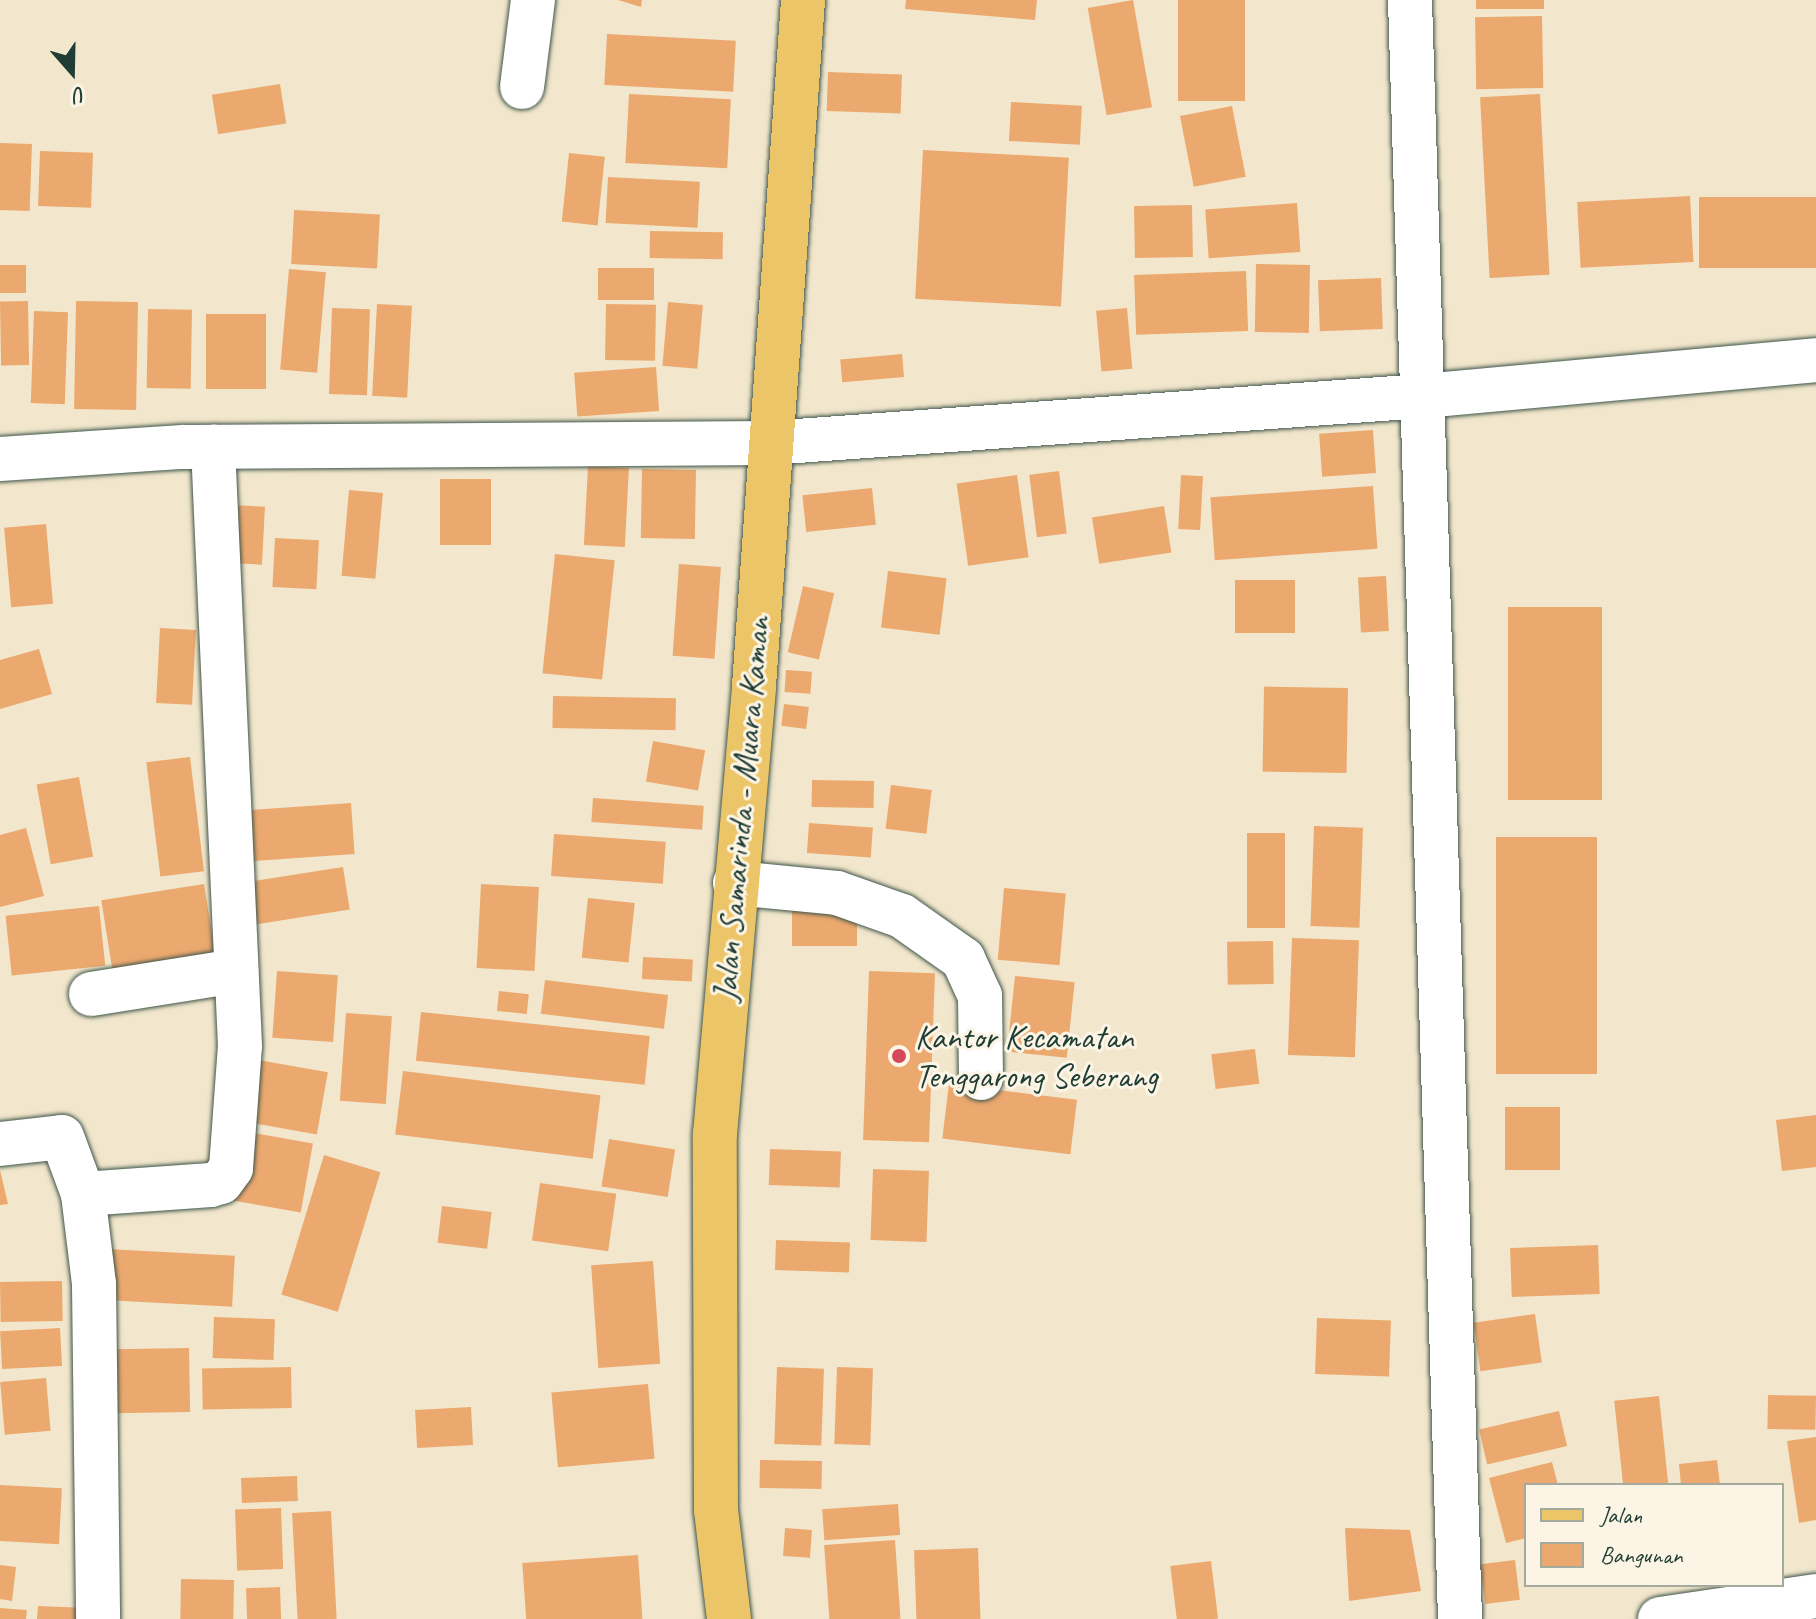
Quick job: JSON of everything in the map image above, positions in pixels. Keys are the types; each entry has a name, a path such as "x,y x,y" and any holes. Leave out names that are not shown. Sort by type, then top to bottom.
{"main road":[{"name":"Jalan Samarinda - Muara Kaman","path":"729,1619 716,1510 715,1134 803,0"}],"street":[{"path":"522,87 533,0"},
{"path":"1410,0 1460,1619"},
{"path":"0,459 213,447 769,443 1423,396 1816,360"},
{"path":"83,1194 211,1185 227,1176 238,1129 236,971 213,447"},
{"path":"735,883 837,893 902,916 963,959 980,996 981,1078"},
{"path":"91,994 236,971"},
{"path":"0,1144 62,1137 83,1194 94,1284 98,1619"},
{"path":"1660,1619 1816,1596"}],"building":[{"path":"618,0 642,0 641,7"},
{"path":"906,0 1037,0 1035,20 905,9"},
{"path":"1133,0 1152,107 1107,115 1088,8"},
{"path":"1178,0 1245,0 1245,101 1178,101"},
{"path":"1476,0 1544,0 1544,9 1476,9"},
{"path":"1542,16 1543,88 1476,89 1475,17"},
{"path":"607,34 736,41 733,92 604,85"},
{"path":"828,72 902,75 901,114 827,111"},
{"path":"280,84 286,124 218,134 212,95"},
{"path":"629,94 731,99 727,168 625,163"},
{"path":"1540,94 1549,275 1490,278 1480,97"},
{"path":"1011,102 1082,106 1080,145 1009,141"},
{"path":"1232,106 1246,177 1194,187 1180,116"},
{"path":"0,143 32,144 30,211 0,210"},
{"path":"923,150 1069,158 1061,306 915,299"},
{"path":"40,151 93,153 91,208 38,206"},
{"path":"569,153 605,157 598,225 562,222"},
{"path":"608,177 700,182 697,228 606,223"},
{"path":"1690,196 1693,262 1581,268 1577,202"},
{"path":"1699,197 1816,197 1816,268 1699,268"},
{"path":"1297,203 1300,252 1209,258 1205,209"},
{"path":"1192,205 1193,257 1135,258 1134,206"},
{"path":"294,210 380,215 377,268 291,264"},
{"path":"650,231 723,232 723,259 650,258"},
{"path":"1256,264 1310,265 1309,333 1255,332"},
{"path":"0,265 26,265 26,293 0,293"},
{"path":"598,268 654,268 654,300 598,300"},
{"path":"289,269 326,272 317,373 280,370"},
{"path":"1246,271 1248,331 1136,335 1134,275"},
{"path":"1381,278 1383,329 1320,331 1318,280"},
{"path":"0,301 28,301 29,365 1,365"},
{"path":"76,301 138,302 136,410 74,409"},
{"path":"668,302 703,305 697,369 662,366"},
{"path":"377,304 412,306 407,398 372,396"},
{"path":"606,304 656,305 655,361 605,360"},
{"path":"332,308 370,309 367,395 329,394"},
{"path":"1127,308 1132,369 1101,371 1096,311"},
{"path":"148,309 192,310 191,389 147,388"},
{"path":"34,311 68,312 65,404 31,403"},
{"path":"206,314 266,314 266,389 206,389"},
{"path":"902,354 904,377 842,382 840,359"},
{"path":"656,367 659,411 577,417 574,373"},
{"path":"1373,430 1376,473 1322,477 1319,434"},
{"path":"588,466 629,468 625,547 584,545"},
{"path":"642,469 696,470 695,539 641,538"},
{"path":"1059,471 1067,534 1037,537 1029,475"},
{"path":"1017,475 1029,557 968,566 957,483"},
{"path":"1181,475 1203,476 1200,530 1178,529"},
{"path":"440,479 491,479 491,545 440,545"},
{"path":"1373,486 1377,549 1215,560 1210,497"},
{"path":"872,488 876,525 806,532 802,495"},
{"path":"349,490 383,493 375,579 342,576"},
{"path":"232,505 265,507 262,565 229,563"},
{"path":"1164,506 1171,552 1099,564 1092,517"},
{"path":"46,524 53,604 11,607 4,528"},
{"path":"275,538 319,540 316,589 272,587"},
{"path":"555,554 615,560 602,680 542,673"},
{"path":"679,564 721,567 714,659 673,656"},
{"path":"888,571 947,578 940,635 881,628"},
{"path":"1386,576 1389,631 1361,632 1358,577"},
{"path":"1235,580 1295,580 1295,633 1235,633"},
{"path":"803,586 834,593 819,659 788,652"},
{"path":"1508,607 1602,607 1602,800 1508,800"},
{"path":"160,628 196,630 192,705 156,703"},
{"path":"39,649 52,694 0,709 0,660"},
{"path":"786,670 812,672 810,694 784,692"},
{"path":"1264,687 1348,688 1347,773 1263,772"},
{"path":"553,696 676,698 675,730 552,728"},
{"path":"784,704 809,707 806,729 781,726"},
{"path":"653,741 705,750 698,791 646,781"},
{"path":"190,757 204,871 160,877 146,762"},
{"path":"79,777 93,857 51,864 37,784"},
{"path":"812,780 874,781 874,808 812,807"},
{"path":"891,785 932,790 926,834 886,829"},
{"path":"593,798 704,806 702,830 591,822"},
{"path":"351,803 355,854 253,861 249,810"},
{"path":"809,823 873,827 871,857 807,853"},
{"path":"1314,826 1363,828 1359,928 1311,926"},
{"path":"26,828 44,896 0,907 0,835"},
{"path":"1247,833 1285,833 1285,928 1247,928"},
{"path":"554,834 666,842 663,884 551,876"},
{"path":"1496,837 1597,837 1597,1074 1496,1074"},
{"path":"343,867 350,909 257,924 250,882"},
{"path":"204,884 215,956 113,972 101,900"},
{"path":"481,884 539,887 535,971 477,968"},
{"path":"1004,888 1066,893 1059,965 998,960"},
{"path":"588,898 635,903 628,963 582,958"},
{"path":"99,906 105,966 12,975 6,916"},
{"path":"792,910 857,910 857,946 792,946"},
{"path":"1292,938 1359,940 1355,1057 1288,1055"},
{"path":"1273,941 1274,984 1228,985 1227,942"},
{"path":"643,957 693,960 692,982 642,979"},
{"path":"277,971 338,975 333,1042 272,1038"},
{"name":"Kantor Kecamatan Tenggarong Seberang","path":"869,971 935,973 929,1142 863,1140"},
{"path":"1015,976 1075,982 1067,1058 1007,1052"},
{"path":"545,980 668,995 664,1029 541,1014"},
{"path":"499,991 529,994 527,1014 497,1011"},
{"path":"421,1012 650,1036 645,1085 416,1061"},
{"path":"346,1013 392,1016 386,1104 340,1101"},
{"path":"1255,1049 1259,1084 1216,1089 1211,1054"},
{"path":"252,1059 328,1072 317,1134 241,1121"},
{"path":"403,1071 601,1095 593,1159 395,1135"},
{"path":"949,1084 1077,1100 1070,1154 942,1139"},
{"path":"1505,1107 1560,1107 1560,1170 1505,1170"},
{"path":"1816,1115 1816,1167 1782,1171 1776,1120"},
{"path":"242,1131 313,1144 301,1212 230,1200"},
{"path":"609,1139 675,1149 668,1197 601,1186"},
{"path":"770,1149 841,1151 840,1187 769,1185"},
{"path":"324,1155 380,1172 338,1312 281,1295"},
{"path":"873,1169 929,1171 926,1242 871,1240"},
{"path":"0,1170 8,1204 0,1205"},
{"path":"540,1183 616,1194 608,1251 532,1240"},
{"path":"442,1206 492,1212 487,1249 437,1243"},
{"path":"776,1240 850,1243 849,1273 775,1270"},
{"path":"1598,1245 1600,1294 1512,1297 1510,1248"},
{"path":"107,1249 235,1256 232,1307 104,1300"},
{"path":"653,1261 660,1364 598,1368 591,1265"},
{"path":"62,1281 63,1321 1,1322 0,1282"},
{"path":"1535,1314 1542,1363 1480,1371 1474,1323"},
{"path":"214,1317 275,1319 274,1360 213,1358"},
{"path":"1317,1318 1391,1321 1389,1377 1315,1374"},
{"path":"60,1328 62,1366 2,1369 0,1331"},
{"path":"189,1348 190,1412 99,1414 98,1350"},
{"path":"291,1367 292,1408 203,1410 202,1369"},
{"path":"777,1367 824,1369 821,1446 774,1444"},
{"path":"837,1367 873,1368 870,1445 834,1444"},
{"path":"46,1378 51,1431 5,1435 0,1382"},
{"path":"648,1384 655,1459 558,1467 551,1392"},
{"path":"1768,1395 1816,1396 1815,1430 1767,1429"},
{"path":"1659,1396 1668,1483 1623,1483 1614,1401"},
{"path":"471,1407 473,1445 417,1448 415,1410"},
{"path":"1559,1411 1567,1446 1487,1465 1479,1429"},
{"path":"1816,1437 1816,1520 1799,1523 1787,1441"},
{"path":"760,1460 822,1461 822,1489 760,1488"},
{"path":"1717,1460 1720,1483 1681,1483 1679,1464"},
{"path":"1552,1462 1557,1483 1524,1483 1524,1538 1506,1543 1489,1478"},
{"path":"297,1476 298,1501 242,1503 241,1478"},
{"path":"0,1485 62,1488 59,1544 0,1541"},
{"path":"898,1504 900,1535 824,1540 822,1509"},
{"path":"281,1508 283,1569 237,1571 235,1510"},
{"path":"331,1511 337,1619 298,1619 292,1513"},
{"path":"785,1528 812,1530 810,1558 783,1556"},
{"path":"1345,1528 1410,1530 1421,1591 1349,1601"},
{"path":"895,1540 901,1619 829,1619 824,1545"},
{"path":"978,1548 980,1619 916,1619 914,1550"},
{"path":"638,1555 642,1619 526,1619 522,1563"},
{"path":"1515,1560 1520,1600 1485,1604 1480,1564"},
{"path":"1211,1561 1218,1619 1177,1619 1170,1566"},
{"path":"0,1565 16,1567 12,1601 0,1599"},
{"path":"181,1579 234,1580 233,1619 180,1619"},
{"path":"280,1587 281,1619 247,1619 246,1588"},
{"path":"38,1606 86,1608 85,1619 37,1619"},
{"path":"0,1608 27,1610 26,1619 0,1619"}],"place":[{"name":"Kantor Kecamatan Tenggarong Seberang","path":"899,1056"}]}
